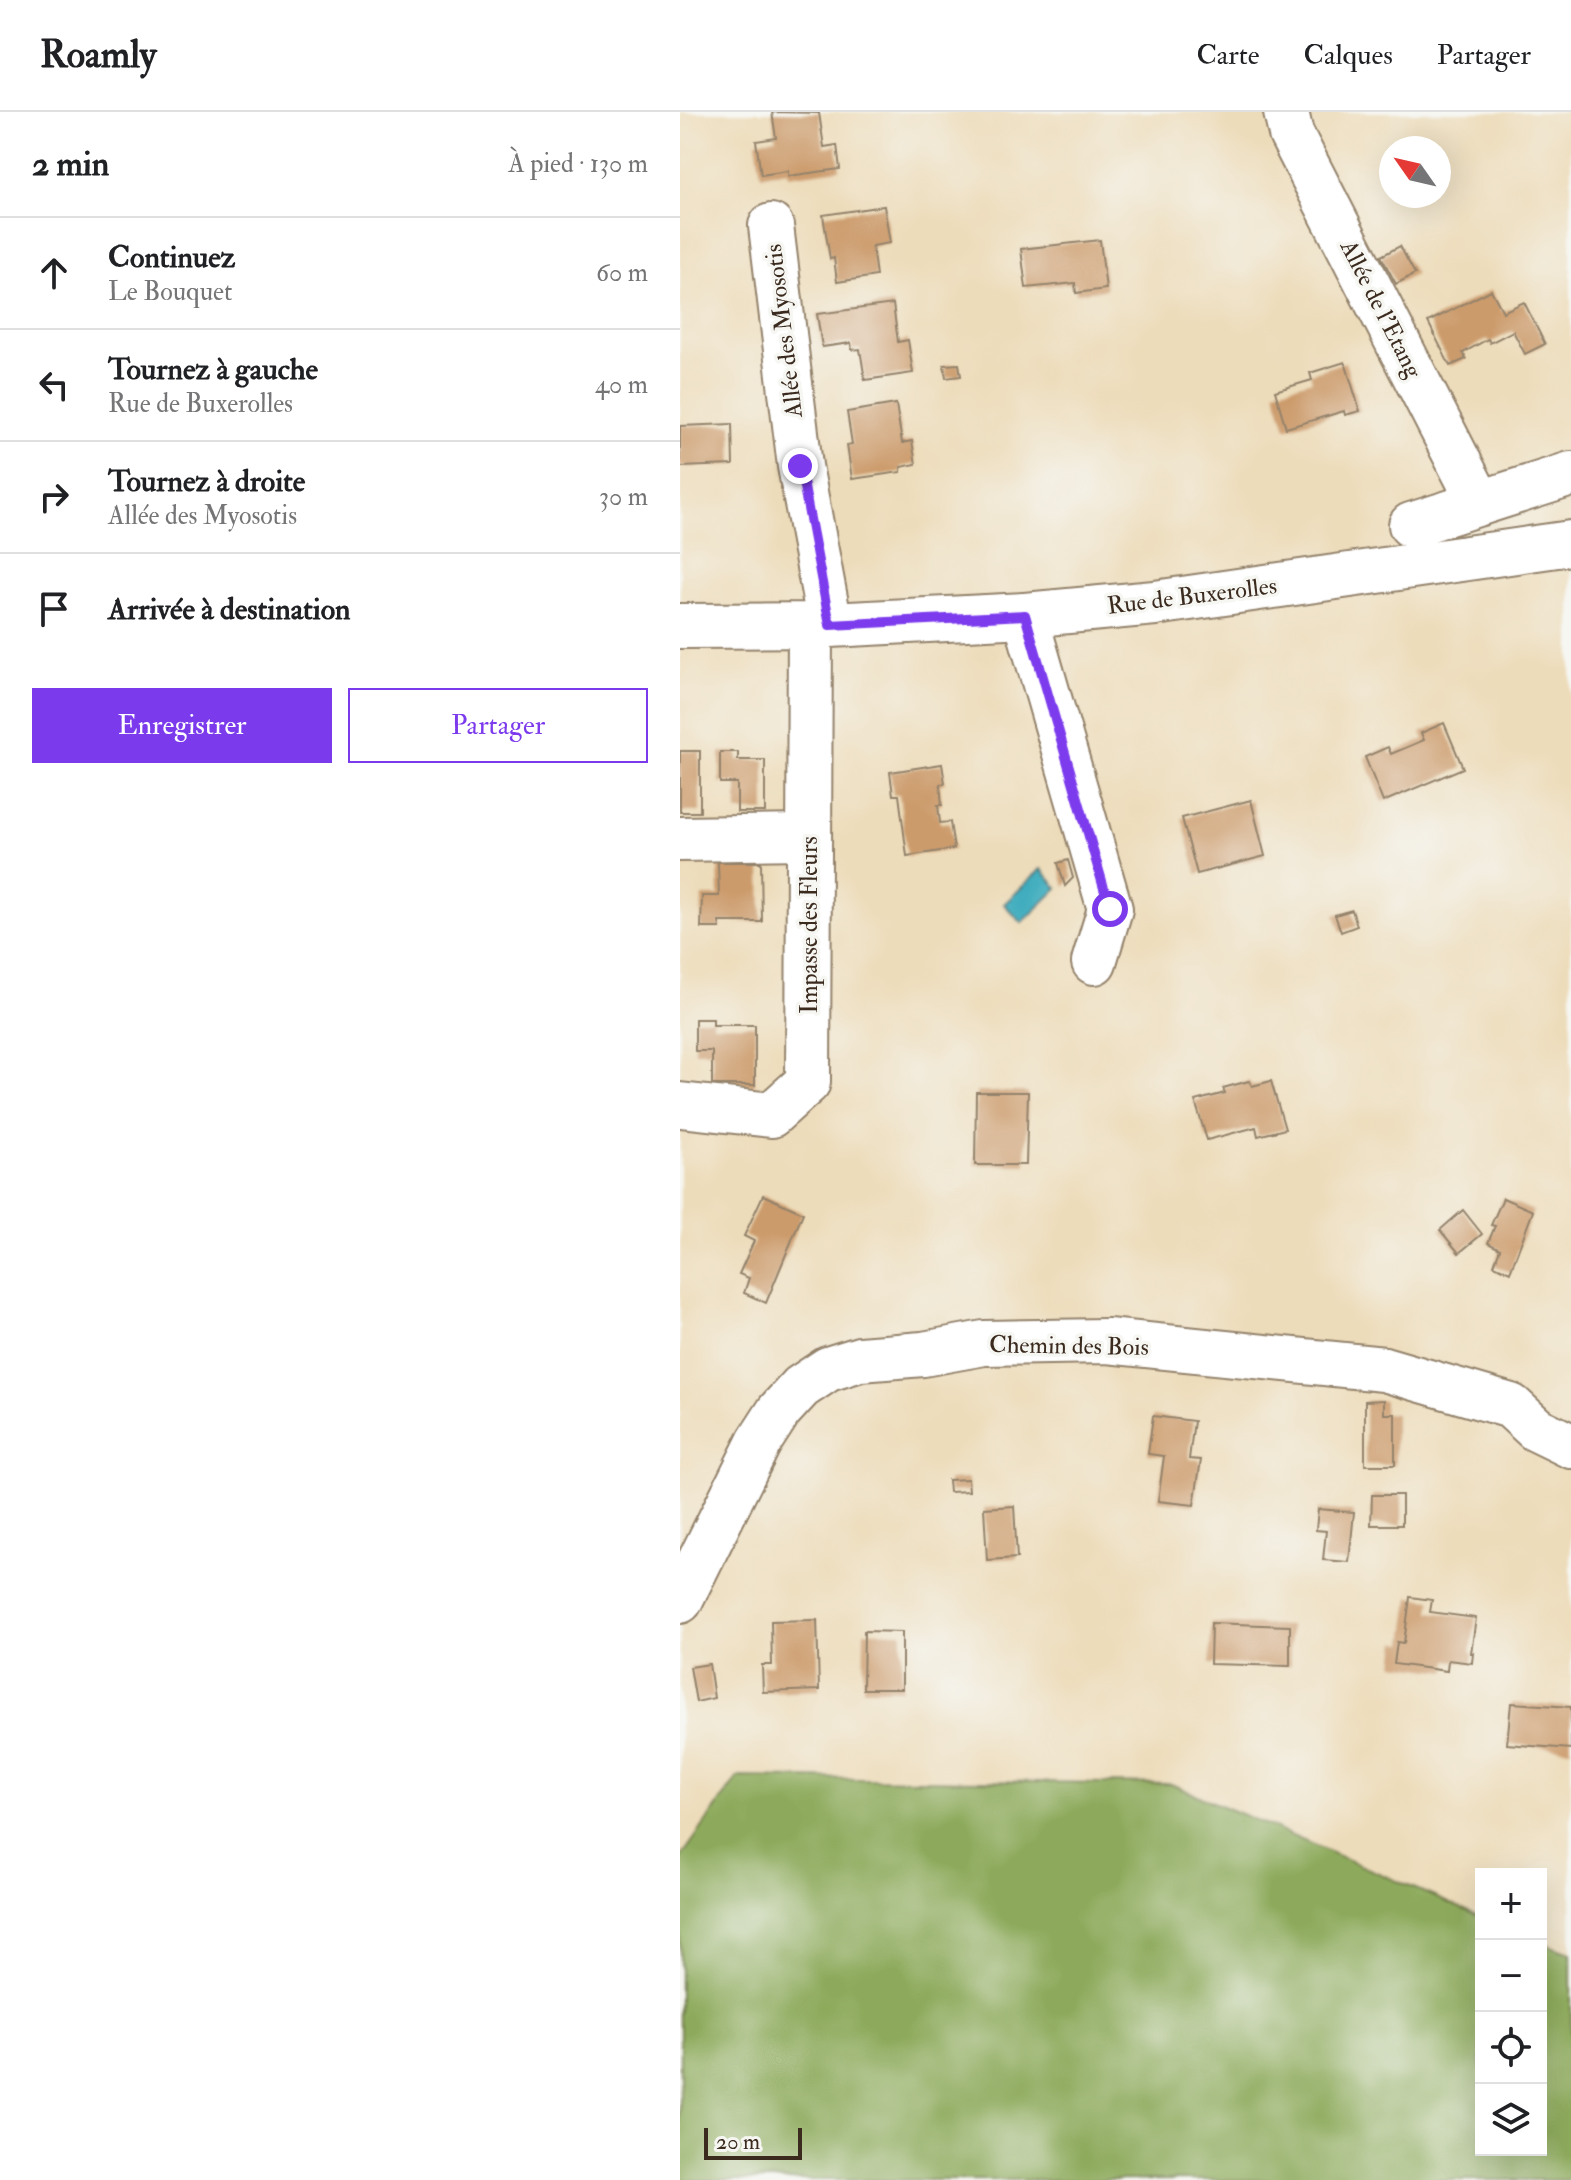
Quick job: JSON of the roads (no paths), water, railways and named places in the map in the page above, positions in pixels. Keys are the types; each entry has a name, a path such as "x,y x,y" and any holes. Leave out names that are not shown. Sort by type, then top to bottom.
{"street":[{"name":"Allée de l'Etang","path":"1286,112 1291,134 1480,503"},
{"name":"Allée des Myosotis","path":"771,226 820,626"},
{"path":"1411,525 1571,474"},
{"name":"Rue de Buxerolles","path":"680,626 820,626 1025,615 1155,603 1571,543"},
{"path":"1025,615 1110,909 1094,962"},
{"name":"Impasse des Fleurs","path":"680,1105 771,1115 808,1082 809,837 820,626"},
{"path":"680,839 809,837"},
{"name":"Chemin des Bois","path":"680,1601 759,1442 779,1411 801,1387 828,1369 860,1359 923,1354 984,1343 1107,1341 1384,1369 1511,1406 1536,1429 1571,1446"}],"water":[{"path":"1041,869 1058,888 1022,923 1004,904"}]}
